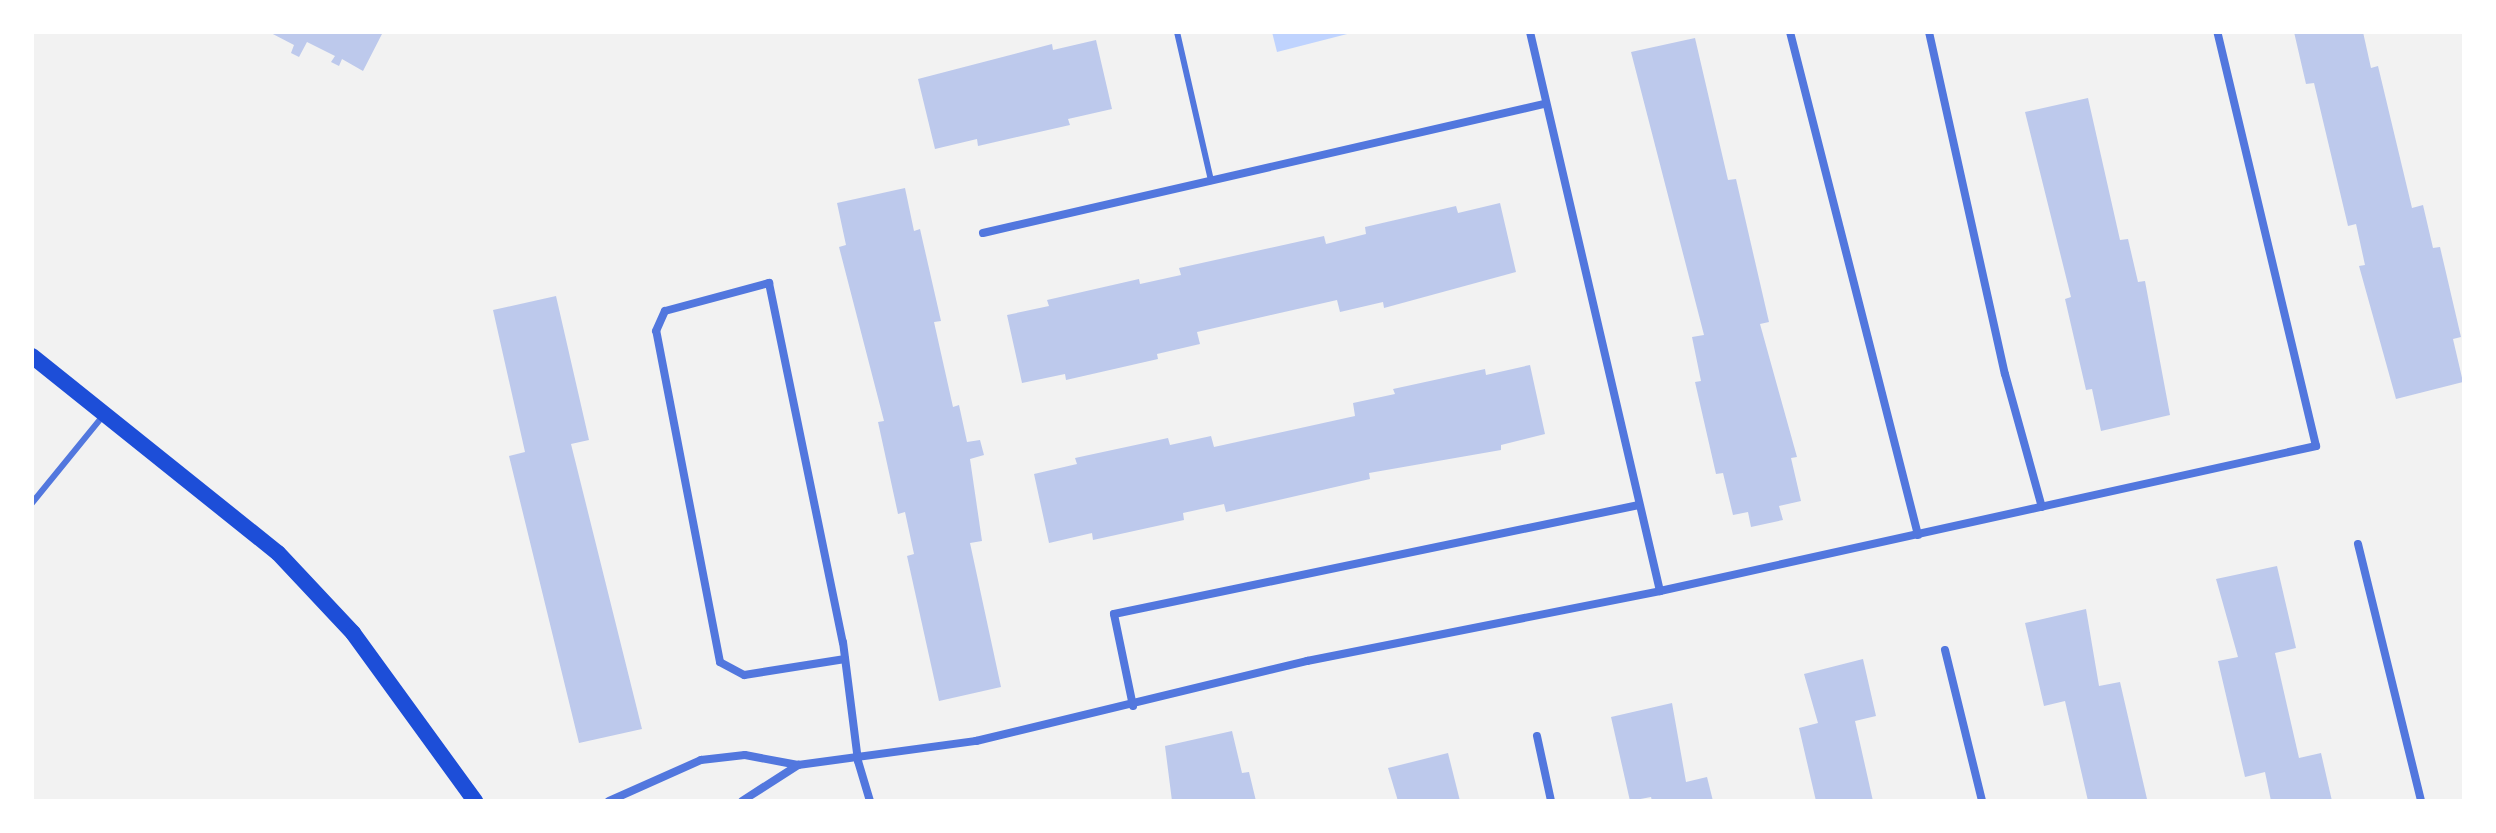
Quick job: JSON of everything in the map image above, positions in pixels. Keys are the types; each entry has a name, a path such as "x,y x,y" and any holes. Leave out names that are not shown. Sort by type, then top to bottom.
{"main road":[{"path":"32,356 106,412 278,553 353,633 475,801"}],"street":[{"path":"1530,32 1544,104 1660,591"},
{"path":"1790,32 1918,535"},
{"path":"1929,32 2005,374 2042,507"},
{"path":"609,801 701,760 745,755 798,765 858,761 1133,706 1307,661 1660,591 2316,446 2217,32"},
{"path":"983,233 1544,104"},
{"path":"845,659 744,675 720,662 656,331 665,311 769,283 845,659 858,761 870,801"},
{"path":"1133,706 1114,614 1639,505"},
{"path":"2358,544 2421,801"},
{"path":"1945,650 1982,801"},
{"path":"1537,736 1551,801"},
{"path":"742,801 798,765"}],"lane":[{"path":"1177,32 1211,181"},
{"path":"32,503 106,412"}],"water":[{"path":"1272,32 1355,32 1277,52"}],"building":[{"path":"269,32 383,32 363,71 342,59 339,66 331,62 335,56 307,42 299,57 291,53 294,45"},
{"path":"2294,32 2363,32 2371,68 2378,66 2412,208 2423,205 2433,248 2440,247 2461,337 2453,339 2463,382 2396,399 2359,266 2365,265 2356,224 2348,226 2314,83 2306,84"},
{"path":"1695,38 1728,180 1736,179 1769,322 1760,324 1797,457 1791,458 1801,501 1779,506 1783,520 1751,527 1748,512 1733,515 1723,473 1716,474 1695,382 1701,381 1692,337 1704,335 1631,52"},
{"path":"1096,40 1112,109 1068,119 1070,125 978,146 977,139 935,149 918,79 1052,44 1053,50"},
{"path":"2088,98 2120,240 2128,239 2138,282 2145,281 2170,415 2101,431 2092,389 2086,390 2065,299 2071,297 2025,112"},
{"path":"905,188 914,231 920,229 941,321 934,322 953,407 959,405 967,442 980,440 984,455 970,459 982,541 970,543 1001,687 939,701 907,556 914,554 905,512 898,514 878,422 884,421 839,247 846,245 837,203"},
{"path":"1500,203 1516,272 1384,308 1383,302 1340,312 1337,300 1197,332 1200,344 1157,354 1158,359 1066,380 1065,374 1022,383 1007,315 1049,306 1047,300 1139,279 1140,284 1181,275 1179,268 1324,236 1326,244 1366,234 1365,227 1456,206 1458,213"},
{"path":"556,296 589,440 571,444 642,729 579,743 509,456 525,452 493,310"},
{"path":"1530,365 1545,434 1501,445 1501,450 1369,473 1370,479 1226,512 1224,504 1183,513 1184,520 1093,540 1092,533 1049,543 1034,474 1077,464 1075,458 1168,438 1170,445 1211,436 1214,447 1355,416 1353,403 1395,394 1393,389 1485,369 1486,375"},
{"path":"2277,566 2296,648 2275,653 2299,758 2321,753 2332,801 2271,801 2265,772 2245,777 2218,661 2238,657 2216,579"},
{"path":"2086,609 2099,686 2120,682 2147,799 2088,801 2065,701 2044,706 2025,623"},
{"path":"1863,659 1876,716 1855,721 1873,801 1816,801 1799,728 1818,723 1804,674"},
{"path":"1672,703 1686,782 1707,777 1713,801 1652,801 1651,797 1630,801 1611,717"},
{"path":"1232,731 1242,773 1249,772 1256,801 1172,801 1165,746"},
{"path":"1448,753 1460,801 1398,801 1388,768"}]}
